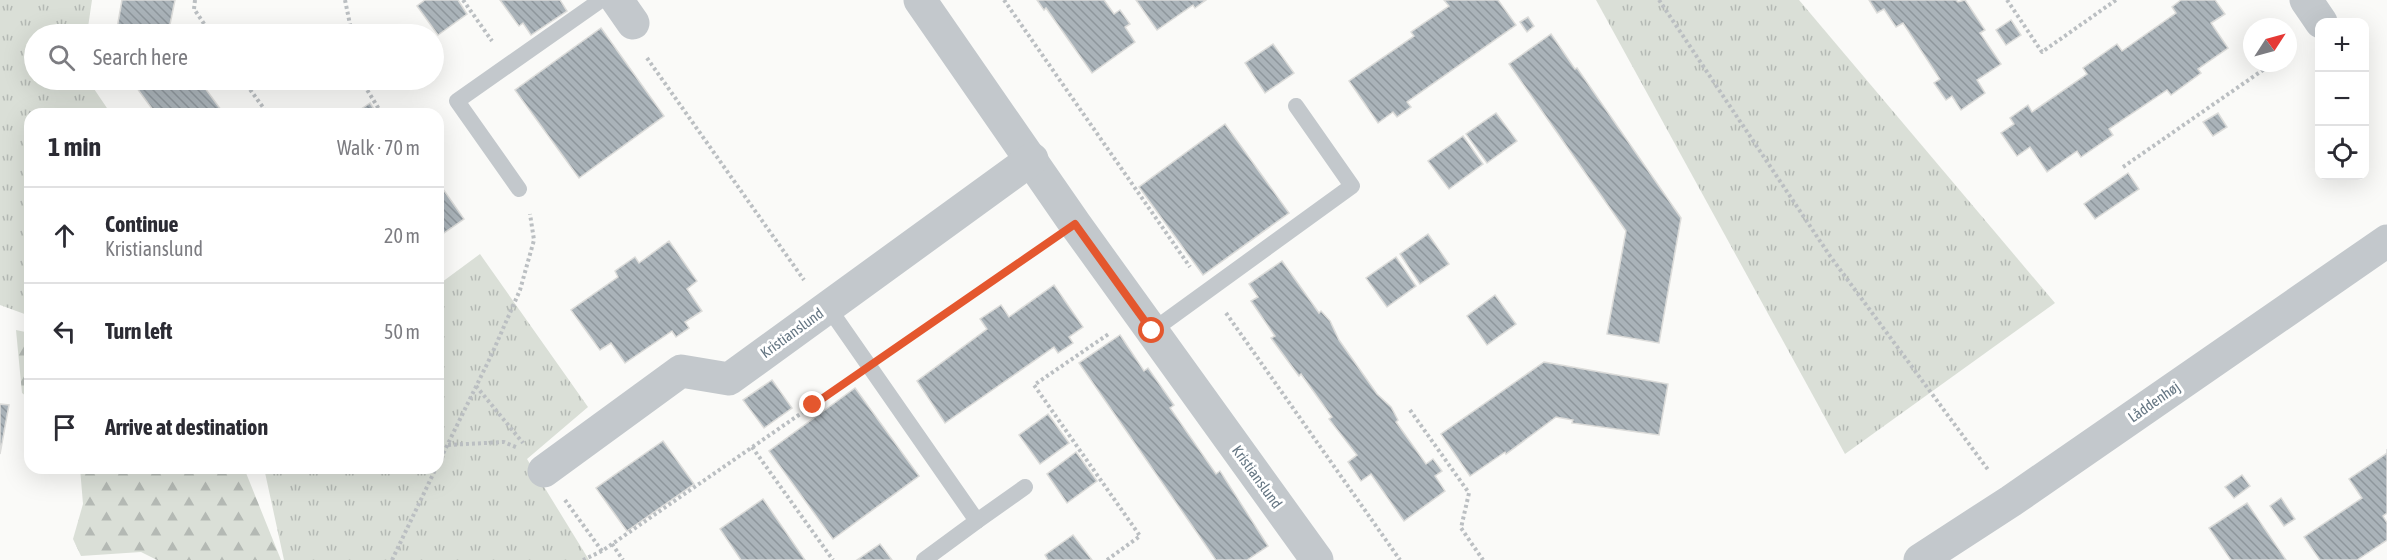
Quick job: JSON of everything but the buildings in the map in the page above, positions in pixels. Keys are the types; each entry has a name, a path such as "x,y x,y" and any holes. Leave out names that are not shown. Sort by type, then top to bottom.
{"street":[{"name":"Kristianslund","path":"920,0 1075,224 1317,560"},
{"path":"2306,0 2318,18"},
{"name":"Kristianslund","path":"534,461 681,371 729,379 1032,159"},
{"name":"Låddenhøj","path":"1920,560 2011,501 2387,241"}],"lane":[{"path":"519,189 457,101 602,0"},
{"path":"1145,322 1352,186 1296,106"},
{"path":"828,307 977,522"},
{"path":"924,560 1024,487"}],"path":[{"path":"195,0 194,9 204,24"},
{"path":"345,0 350,24"},
{"path":"463,0 509,65"},
{"path":"1659,0 1830,256 2011,501"},
{"path":"2007,0 2042,52 2116,0"},
{"path":"625,11 640,48 814,294 828,307"},
{"path":"2123,167 2260,72"},
{"path":"250,90 264,108"},
{"path":"367,90 378,108"},
{"path":"444,453 504,328 520,290 533,246 530,215 519,189"},
{"path":"582,560 612,544 1075,224"},
{"path":"1107,560 1140,536 1034,386 1145,322"},
{"path":"1410,410 1469,493 1461,528 1483,560"},
{"path":"448,445 504,442 534,461"},
{"path":"752,447 833,560"},
{"path":"392,560 433,474"},
{"path":"612,544 623,560"}],"green space":[{"path":"0,0 92,0 88,24 24,24 24,90 95,90 107,108 24,108 24,314 0,305"},
{"path":"1596,0 1799,0 2055,303 1845,454"},
{"path":"480,254 588,407 527,459 589,560 284,560 265,474 444,474 444,281"},
{"path":"16,330 24,332 24,394 22,393"},
{"path":"80,474 246,474 281,560 157,560 141,552 81,556 73,539 83,504"}],"route":[{"path":"813,405 1075,224 1152,331"}]}
